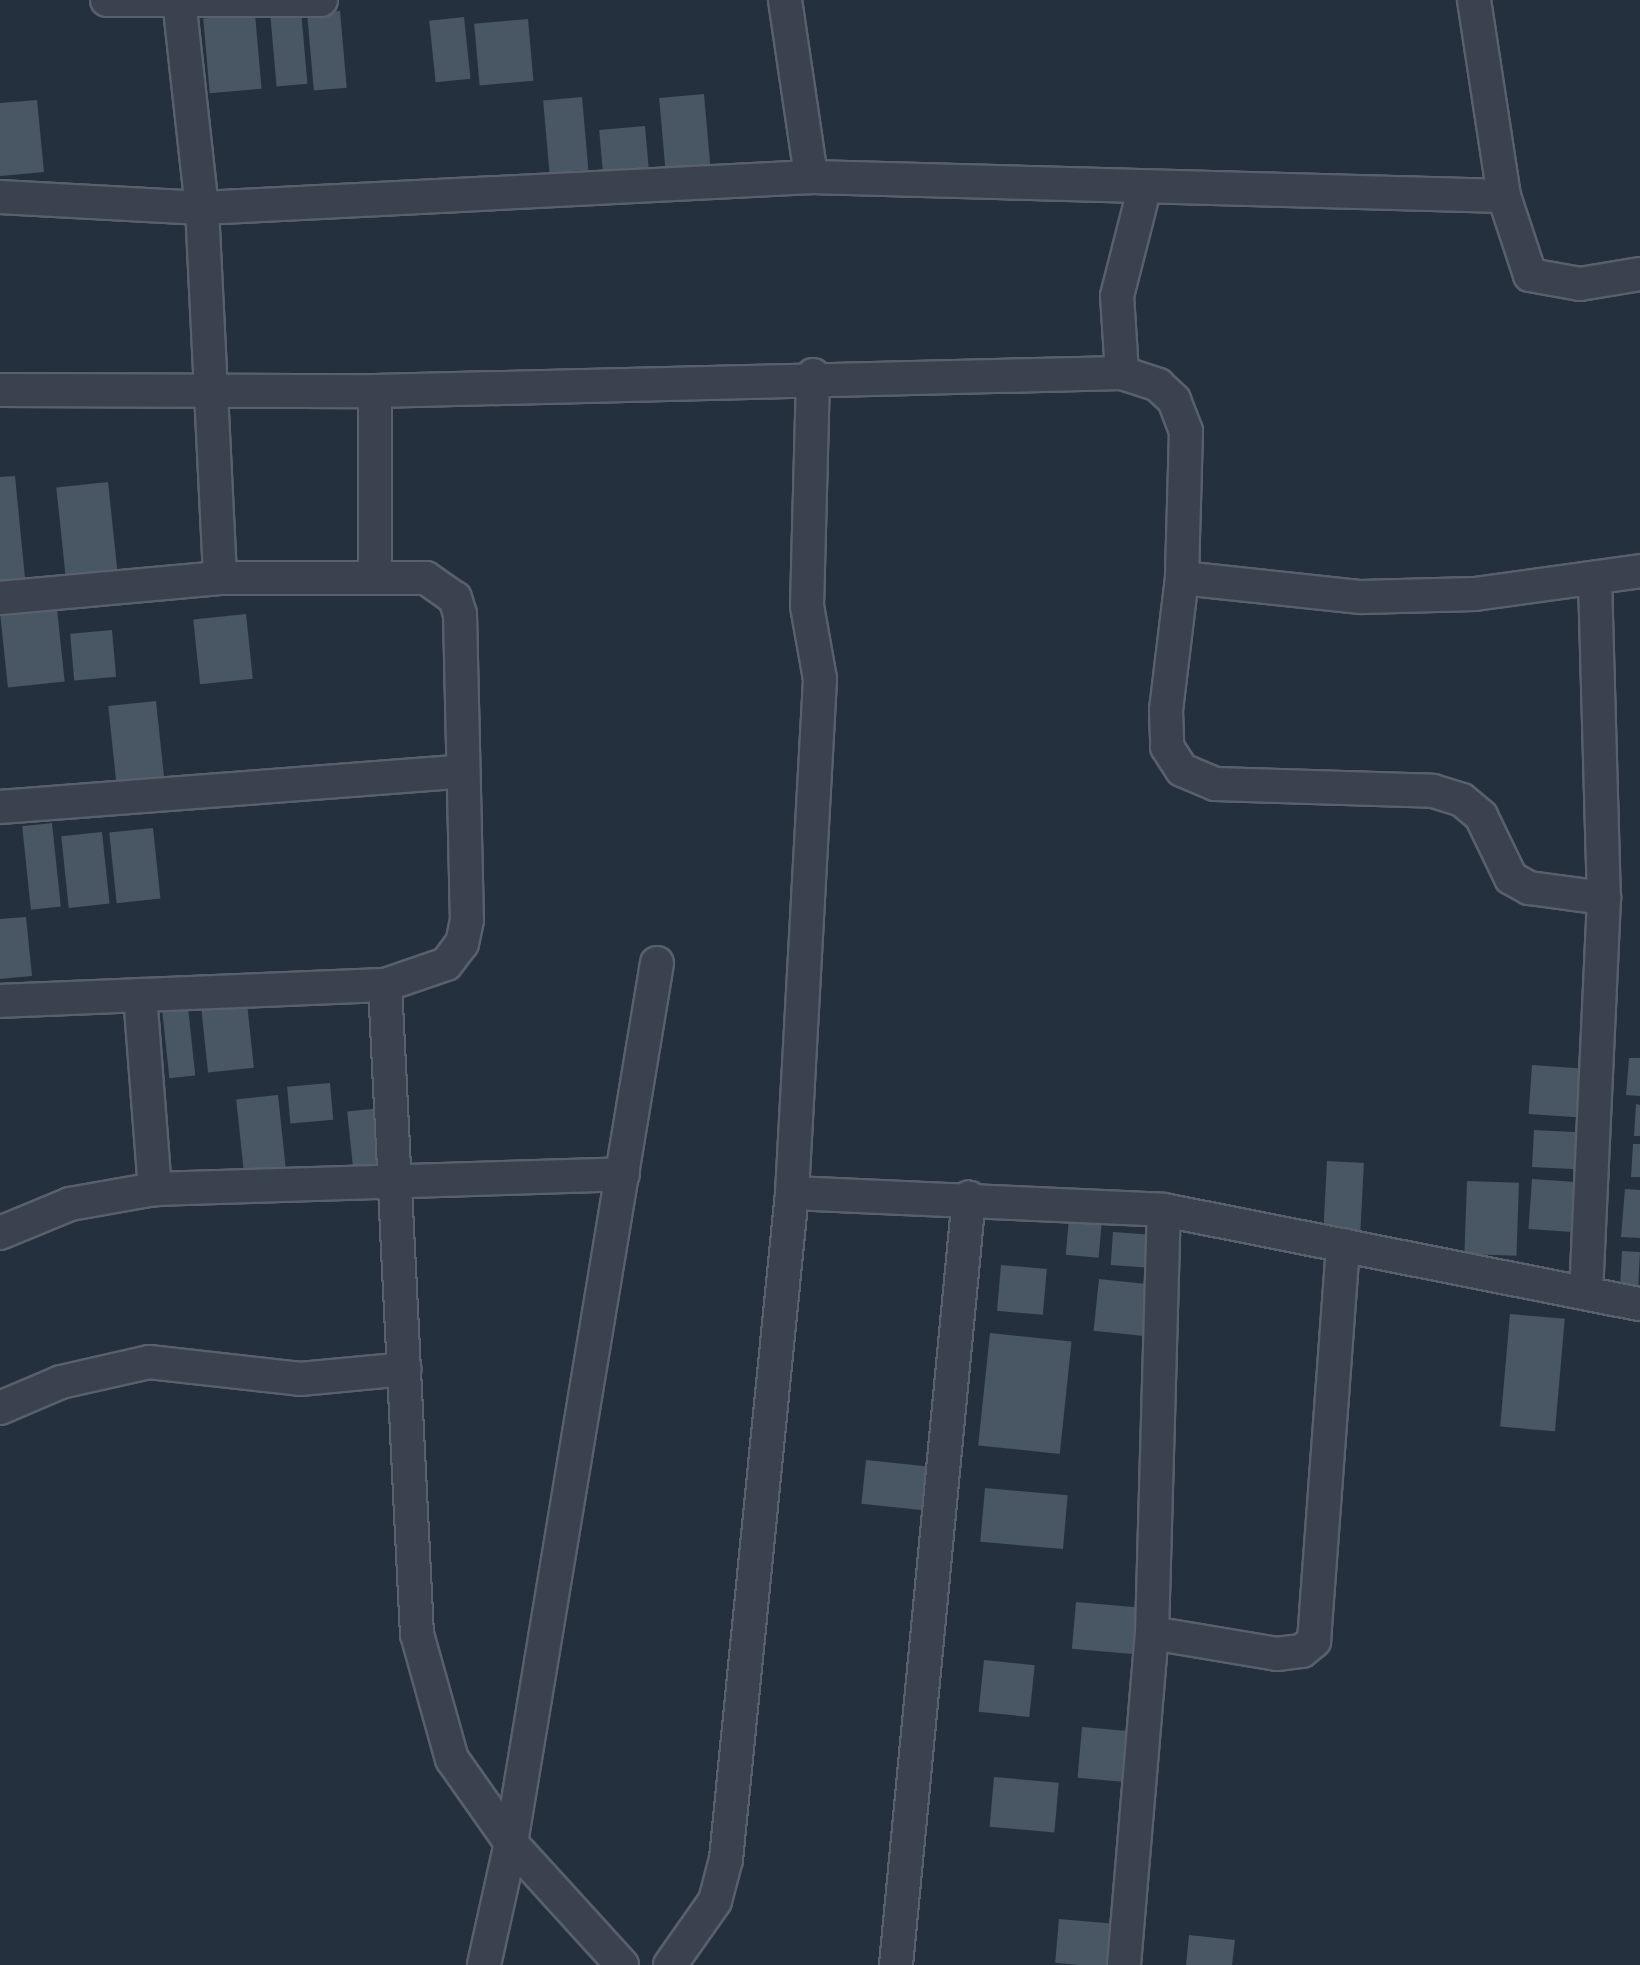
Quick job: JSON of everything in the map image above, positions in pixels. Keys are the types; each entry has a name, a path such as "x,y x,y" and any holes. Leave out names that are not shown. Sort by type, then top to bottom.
{"street":[{"path":"107,0 321,0"},
{"path":"785,0 811,177"},
{"path":"1474,0 1504,196 1530,275 1580,284 1640,274"},
{"path":"179,2 202,208 207,393 220,578"},
{"path":"0,198 202,208 811,177 1144,190 1504,196"},
{"path":"1122,372 1117,296 1144,190"},
{"path":"0,390 375,391 813,376 1122,372 1158,385 1174,400 1186,431 1182,578 1166,710 1168,747 1182,770 1215,784 1447,796 1480,816 1511,878 1529,888 1604,898"},
{"path":"670,1965 715,1901 726,1859 792,1193 820,679 807,606 813,376"},
{"path":"375,391 375,574"},
{"path":"1182,578 1361,597 1475,594 1640,571"},
{"path":"0,598 220,578 375,574 426,578 455,598 467,920 462,943 428,973 385,985 0,1001"},
{"path":"1586,1292 1604,898 1596,580"},
{"path":"0,807 459,772"},
{"path":"484,1965 511,1843 658,963"},
{"path":"385,985 417,1634 433,1709 452,1759 511,1843 622,1965"},
{"path":"140,996 155,1189"},
{"path":"0,1233 70,1204 155,1189 395,1178 622,1174"},
{"path":"792,1193 969,1197 1164,1210 1640,1304"},
{"path":"896,1965 969,1197"},
{"path":"1124,1965 1152,1633 1164,1210"},
{"path":"1152,1633 1276,1654 1302,1652 1314,1640 1344,1245"},
{"path":"0,1408 61,1382 150,1362 300,1379 406,1369"}],"building":[{"path":"301,10 307,84 277,86 270,13"},
{"path":"340,11 347,88 314,91 307,14"},
{"path":"255,14 262,89 210,93 203,19"},
{"path":"464,17 470,79 436,82 429,21"},
{"path":"528,19 533,81 480,85 474,24"},
{"path":"704,94 710,165 665,169 659,98"},
{"path":"582,97 588,170 550,173 543,100"},
{"path":"37,100 44,172 0,176 0,103"},
{"path":"645,126 649,168 603,172 599,130"},
{"path":"15,476 25,578 0,581 0,477"},
{"path":"108,482 118,576 66,582 56,487"},
{"path":"57,609 65,682 8,688 0,615"},
{"path":"246,614 253,679 200,684 193,620"},
{"path":"112,630 116,677 74,680 70,634"},
{"path":"156,701 164,781 117,786 108,706"},
{"path":"52,823 61,907 31,910 22,826"},
{"path":"153,828 160,899 117,903 109,833"},
{"path":"102,832 110,904 69,908 61,836"},
{"path":"26,917 32,976 0,979 0,919"},
{"path":"247,1003 254,1068 208,1072 201,1008"},
{"path":"188,1007 195,1076 169,1078 162,1010"},
{"path":"1629,1058 1640,1058 1640,1096 1626,1095"},
{"path":"1532,1065 1592,1069 1588,1118 1529,1114"},
{"path":"330,1083 333,1120 290,1124 287,1087"},
{"path":"278,1095 286,1175 245,1179 236,1099"},
{"path":"1636,1104 1640,1105 1640,1136 1634,1136"},
{"path":"381,1108 388,1173 354,1176 347,1112"},
{"path":"1534,1130 1588,1133 1586,1170 1532,1167"},
{"path":"1633,1144 1640,1144 1640,1177 1631,1177"},
{"path":"1327,1161 1364,1163 1360,1234 1323,1232"},
{"path":"1532,1179 1580,1182 1576,1232 1529,1229"},
{"path":"1467,1181 1519,1183 1516,1256 1464,1254"},
{"path":"1625,1189 1640,1190 1640,1238 1621,1237"},
{"path":"1069,1218 1102,1221 1099,1258 1066,1255"},
{"path":"1113,1232 1152,1235 1150,1268 1111,1265"},
{"path":"1622,1251 1640,1252 1638,1290 1620,1289"},
{"path":"1001,1265 1047,1269 1043,1315 997,1311"},
{"path":"1099,1279 1154,1285 1148,1336 1094,1331"},
{"path":"1510,1314 1565,1319 1555,1431 1500,1427"},
{"path":"990,1333 1072,1342 1060,1454 978,1445"},
{"path":"866,1460 938,1468 933,1511 861,1504"},
{"path":"985,1488 1068,1495 1063,1549 980,1542"},
{"path":"1076,1602 1139,1607 1135,1654 1072,1649"},
{"path":"984,1660 1035,1665 1029,1717 979,1712"},
{"path":"1082,1727 1136,1732 1131,1783 1078,1778"},
{"path":"994,1777 1059,1783 1054,1832 990,1827"},
{"path":"1059,1919 1123,1925 1119,1965 1055,1963"},
{"path":"1189,1935 1235,1940 1232,1965 1186,1965"}]}
